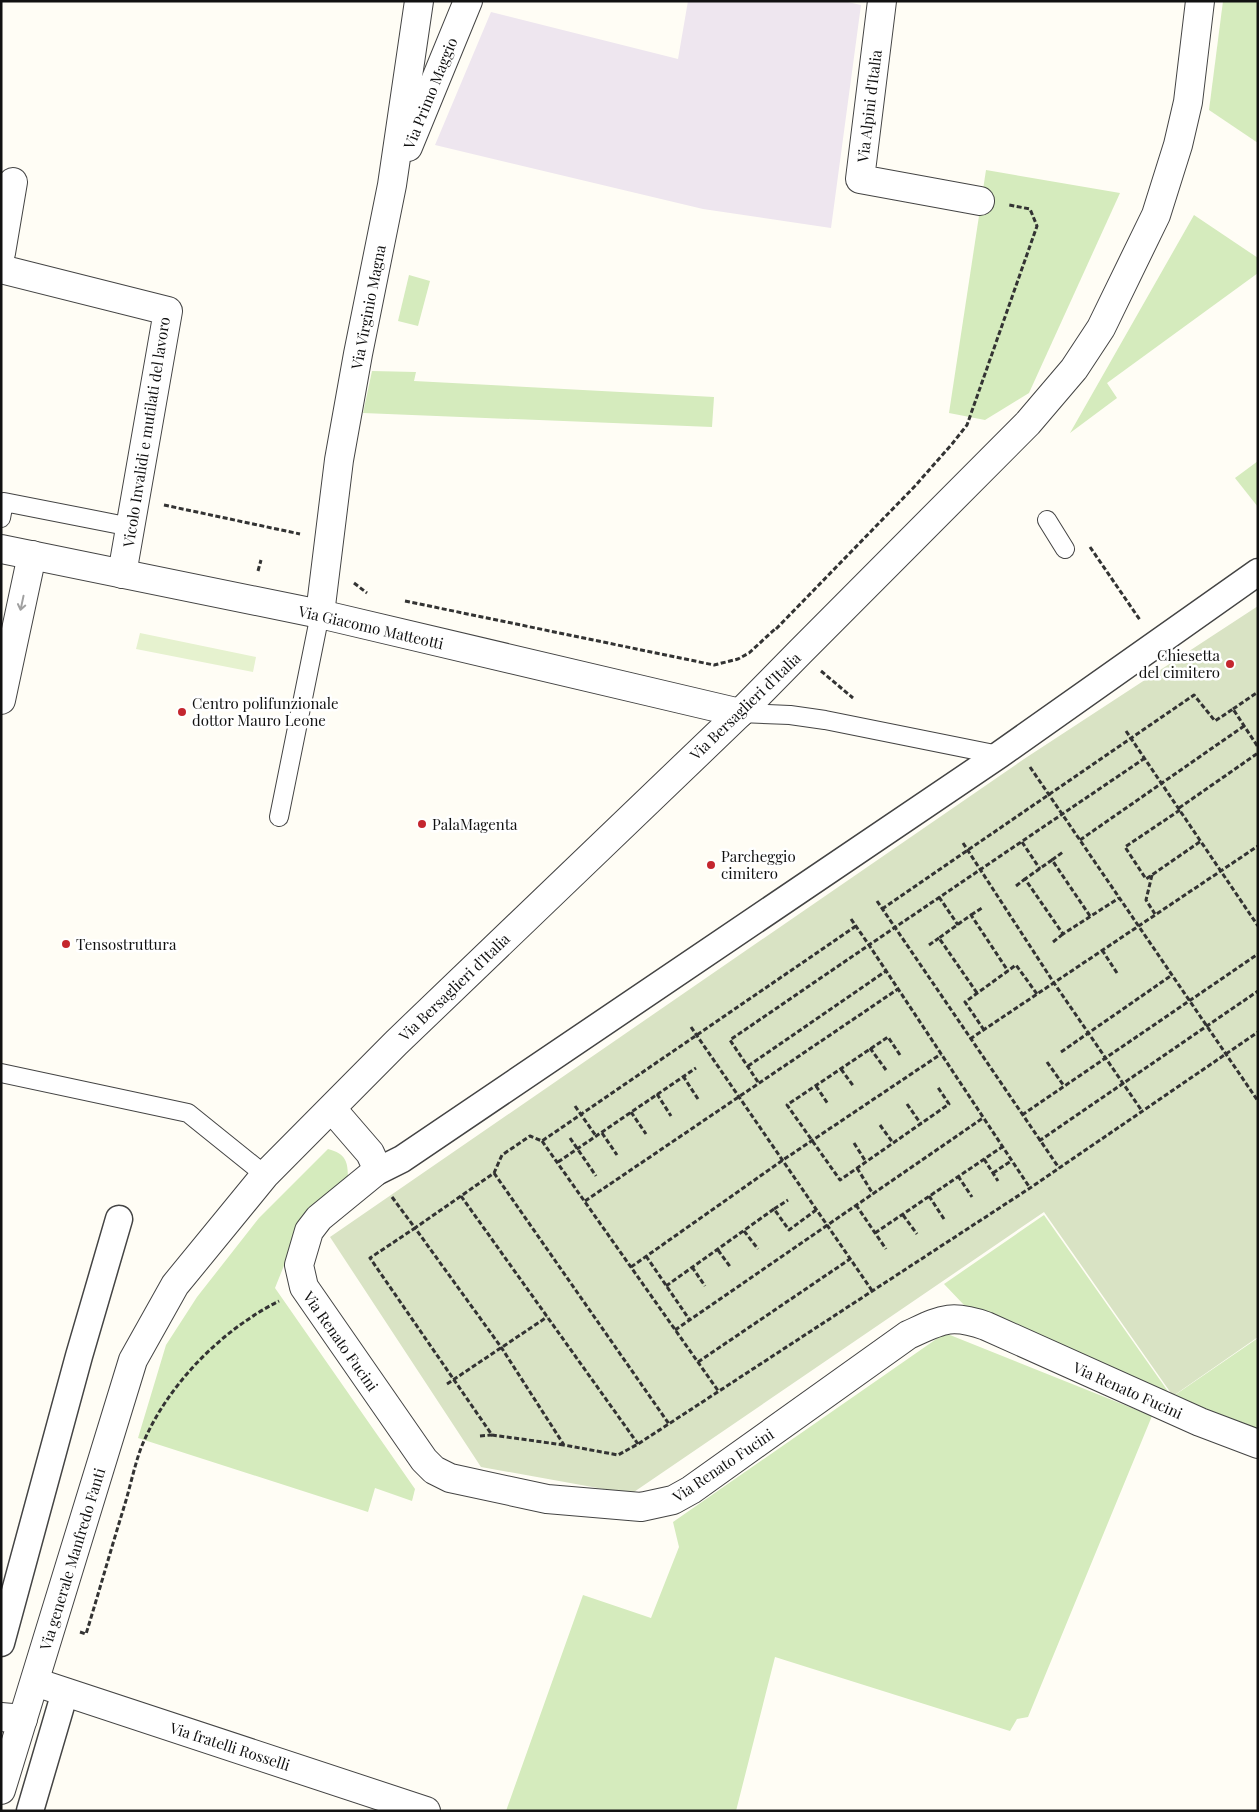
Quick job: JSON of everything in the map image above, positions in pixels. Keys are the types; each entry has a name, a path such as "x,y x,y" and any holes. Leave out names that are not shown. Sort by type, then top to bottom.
{"street":[{"name":"Via Virginio Magna","path":"320,614 340,460 356,364 392,185 419,1"},
{"name":"Via Primo Maggio","path":"392,185 468,1"},
{"name":"Via Alpini d'Italia","path":"882,1 860,179 980,201"},
{"name":"Via Bersaglieri d'Italia","path":"149,1330 175,1285 266,1176 410,1030 740,712 1028,423 1074,369 1101,328 1156,215 1178,145 1188,102 1200,1"},
{"path":"1,253 13,182"},
{"name":"Vicolo Invalidi e mutilati del lavoro","path":"1,269 168,311 122,574"},
{"name":"Via Giacomo Matteotti","path":"1,549 320,614 740,712"},
{"path":"1,700 32,555"},
{"path":"374,1173 402,1159 999,755 1258,572"},
{"path":"332,1109 370,1153 376,1166 374,1173"},
{"name":"Via Renato Fucini","path":"374,1173 319,1218 309,1231 300,1265 304,1288 424,1460 434,1470 450,1478 547,1499 641,1507 673,1500 691,1490 908,1335 952,1318 967,1319 986,1326 1200,1422 1258,1444"},
{"path":"1,1643 79,1356 120,1219"},
{"name":"Via generale Manfredo Fanti","path":"1,1790 12,1718 34,1682 133,1360 149,1330"},
{"name":"Via fratelli Rosselli","path":"34,1682 426,1811"},
{"path":"30,1811 65,1692"}],"lane":[{"path":"1,518 4,502 131,527"},
{"path":"1047,520 1065,549"},
{"path":"279,817 320,614"},
{"path":"740,712 790,715 825,720 999,755"},
{"path":"1,1073 188,1113 266,1176"}],"path":[{"path":"404,600 714,665 738,659 749,653 776,629 915,486 966,425 1037,226 1030,209 980,201"},
{"path":"136,500 329,540"},
{"path":"1086,542 1157,643"},
{"path":"352,578 354,583 365,592 375,594"},
{"path":"776,629 832,682 853,698"},
{"path":"882,909 1194,695 1215,721 1258,692"},
{"path":"1233,709 1258,747"},
{"path":"1080,840 1244,726"},
{"path":"1126,731 1258,926"},
{"path":"1201,841 1146,879 1125,847 1258,753"},
{"path":"999,755 1024,759 1258,1101"},
{"path":"758,1082 730,1040 1145,758"},
{"path":"1022,842 1040,869"},
{"path":"963,843 1054,983 1142,1111"},
{"path":"970,1039 1258,846"},
{"path":"1016,886 1063,852"},
{"path":"1052,860 1090,916"},
{"path":"1152,875 1146,900 1155,914"},
{"path":"1026,879 1063,934"},
{"path":"939,897 958,925"},
{"path":"1053,942 1119,898"},
{"path":"877,901 1059,1168"},
{"path":"929,945 982,908"},
{"path":"971,915 1008,971"},
{"path":"852,919 1030,1188"},
{"path":"542,1141 856,926"},
{"path":"939,938 977,993"},
{"path":"1102,950 1118,973"},
{"path":"1022,1115 1258,954"},
{"path":"984,1030 965,1002 1016,965 1036,994"},
{"path":"748,1066 886,971"},
{"path":"1061,1052 1172,975"},
{"path":"585,1201 738,1095 898,989"},
{"path":"1039,1141 1258,991"},
{"path":"691,1027 873,1292"},
{"path":"480,1436 492,1435 618,1454 638,1444 1030,1188 1258,1032"},
{"path":"900,1055 888,1037 787,1105 840,1180 950,1104 937,1086"},
{"path":"870,1048 886,1070"},
{"path":"631,1267 783,1160 941,1054"},
{"path":"1047,1062 1064,1086"},
{"path":"558,1162 696,1068"},
{"path":"841,1069 854,1087"},
{"path":"683,1076 698,1099"},
{"path":"816,1086 828,1104"},
{"path":"657,1094 671,1116"},
{"path":"907,1104 921,1124"},
{"path":"575,1106 596,1136"},
{"path":"631,1112 646,1134"},
{"path":"675,1330 983,1118"},
{"path":"880,1125 893,1144"},
{"path":"602,1133 617,1155"},
{"path":"492,1435 370,1258 494,1173 502,1155 530,1136 542,1141 558,1162 719,1392"},
{"path":"570,1138 596,1176"},
{"path":"854,1143 866,1162"},
{"path":"875,1233 1002,1147"},
{"path":"984,1159 998,1181"},
{"path":"993,1173 1011,1161"},
{"path":"857,1168 873,1194"},
{"path":"374,1173 500,1347 564,1445"},
{"path":"494,1173 669,1424"},
{"path":"958,1176 972,1197"},
{"path":"461,1196 638,1444"},
{"path":"929,1196 944,1219"},
{"path":"666,1286 788,1200"},
{"path":"856,1206 886,1249"},
{"path":"774,1209 789,1230 817,1210"},
{"path":"903,1215 917,1234"},
{"path":"744,1231 758,1249"},
{"path":"718,1250 731,1268"},
{"path":"645,1256 689,1320"},
{"path":"698,1362 850,1259"},
{"path":"692,1268 705,1286"},
{"path":"52,1624 86,1634 141,1449 153,1424 176,1388 220,1341 256,1313 304,1288"},
{"path":"447,1384 547,1317"}],"shaded area":[{"path":"688,1 843,1 861,5 831,228 703,209 435,145 491,12 678,59"}],"green space":[{"path":"1223,1 1258,1 1258,143 1209,110"},
{"path":"986,170 1120,193 1029,393 985,420 949,413"},
{"path":"1194,215 1258,258 1258,273 1107,383 1117,398 1070,433"},
{"path":"409,275 430,281 418,326 398,321"},
{"path":"372,371 416,372 414,381 714,397 712,427 363,413"},
{"path":"1258,461 1258,507 1235,478"},
{"path":"1258,606 1258,1337 1173,1396 1044,1212 631,1494 481,1467 330,1237 1024,759"},
{"path":"140,633 256,657 253,672 136,649"},
{"path":"328,1149 339,1153 345,1159 348,1179 303,1218 275,1288 415,1489 412,1501 375,1488 368,1512 138,1438 166,1345 197,1297 259,1218"},
{"path":"1044,1215 1172,1397 1258,1338 1258,1430 1173,1400 964,1305 944,1284"},
{"path":"945,1333 1152,1416 1028,1717 1017,1719 1010,1731 775,1657 736,1811 506,1811 583,1595 651,1618 679,1547 673,1522"}],"place":[{"name":"Chiesetta del cimitero","path":"1230,664"},
{"name":"Centro polifunzionale dottor Mauro Leone","path":"182,712"},
{"name":"PalaMagenta","path":"422,824"},
{"name":"Parcheggio cimitero","path":"711,865"},
{"name":"Tensostruttura","path":"66,944"}]}
